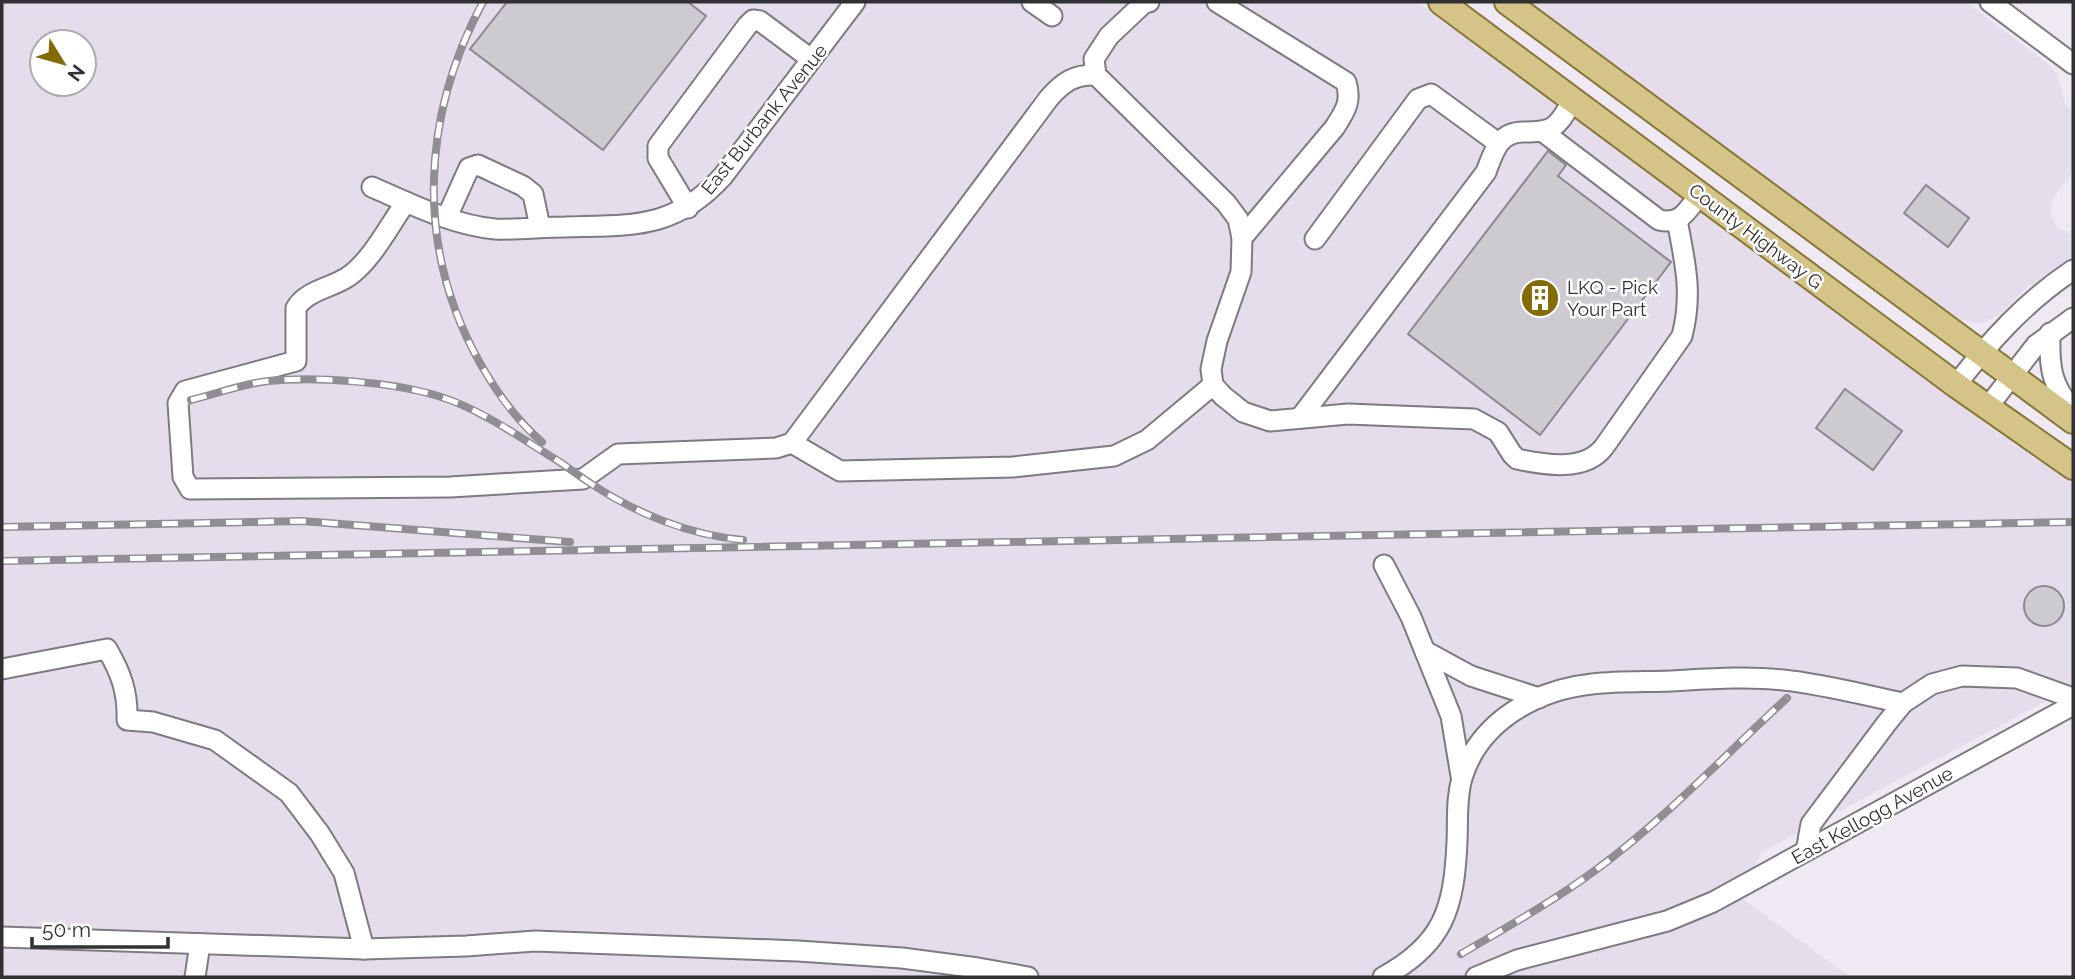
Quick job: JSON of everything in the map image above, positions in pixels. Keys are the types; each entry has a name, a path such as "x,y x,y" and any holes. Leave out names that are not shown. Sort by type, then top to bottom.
{"main road":[{"name":"County Highway G","path":"1441,2 1987,408 2073,467"},
{"name":"County Highway G","path":"1507,2 2073,421"},
{"path":"1573,100 1597,68"}],"street":[{"name":"East Burbank Avenue","path":"373,187 447,217 494,229 629,225 662,218 688,208 707,194 855,2"},
{"path":"1032,2 1052,16"},
{"path":"1149,2 1144,3 1109,36 1094,59 1096,75 1226,203 1238,219 1242,238 1241,272 1210,369 1213,385 1243,412 1270,421 1348,414 1474,419 1498,432 1517,459 1578,465 1591,460 1604,447 1682,336 1689,293 1677,220"},
{"path":"1217,2 1346,82 1350,94 1348,107 1335,127 1242,238"},
{"path":"1990,2 2073,64"},
{"path":"688,208 658,158 658,146 747,26 753,20 760,21 811,60"},
{"path":"406,202 360,268 299,302 296,308 296,361 185,391 178,403 183,477 190,489 450,486 583,479 618,454 776,448 792,443 1049,98 1072,78 1096,75"},
{"path":"1315,239 1418,99 1431,94 1498,143"},
{"path":"1300,418 1486,172 1498,143 1517,132 1542,131 1555,126 1573,100"},
{"path":"1542,131 1659,220 1677,220 1700,194"},
{"path":"447,217 469,167 478,165 523,186 533,194 540,228"},
{"path":"1956,385 2019,312 2073,271"},
{"path":"1987,408 2036,345 2073,318"},
{"path":"2050,334 2050,364 2054,383 2059,394 2073,410"},
{"path":"792,443 840,471 1013,467 1114,456 1147,440 1213,385"},
{"path":"1384,565 1411,617 1451,716 1461,781"},
{"path":"2,669 107,649 126,688 127,720 153,722 215,740 289,793 320,834 344,873 364,949"},
{"path":"1425,651 1471,676 1539,698"},
{"path":"1806,851 1811,824 1903,703 1932,684 1962,676 2017,678 2073,698"},
{"path":"1384,977 1426,947 1441,928 1449,906 1454,878 1457,806 1461,781 1471,754 1490,729 1511,713 1539,698 1590,684 1716,679 1783,680 1903,703"},
{"name":"East Kellogg Avenue","path":"1476,977 1517,960 1667,921 1713,902 2073,705"},
{"path":"2,937 364,949 536,941 798,951 902,958 1028,977"},
{"path":"195,977 200,944"}],"shaded area":[{"path":"2,2 1418,2 1995,431 2073,484 2073,687 1760,853 1744,900 1850,977 2,977"},
{"path":"1524,2 1966,2 2049,65 2057,74 2065,104 2073,112 2073,172 2054,197 2050,209 2058,228 2073,234 2073,257 2025,289 2001,313 1989,320 1979,324 1949,317"}],"building":[{"path":"507,2 688,2 706,16 603,150 470,49"},
{"name":"LKQ - Pick Your Part","path":"1548,151 1566,165 1558,176 1671,262 1540,435 1408,334"},
{"path":"1926,185 1969,218 1948,247 1904,213"},
{"path":"1845,389 1902,431 1873,470 1816,428"},
{"path":"2044,586 2052,587 2058,592 2063,598 2063,614 2058,620 2052,625 2044,626 2036,625 2030,620 2025,614 2024,606 2025,598 2030,592 2036,587"}],"railway":[{"path":"483,2 462,46 447,91 438,136 434,182 436,229 444,274 459,319 480,363 508,406 542,442"},
{"path":"191,400 249,384 308,379 354,381 419,391 453,401 482,414 607,494 644,513 683,528 743,540"},
{"path":"2,527 302,521 570,542"},
{"path":"2,561 2073,522"},
{"path":"1461,954 1564,892 1622,850 1671,808 1787,698"}],"place":[{"name":"LKQ - Pick Your Part","path":"1540,298"}]}
